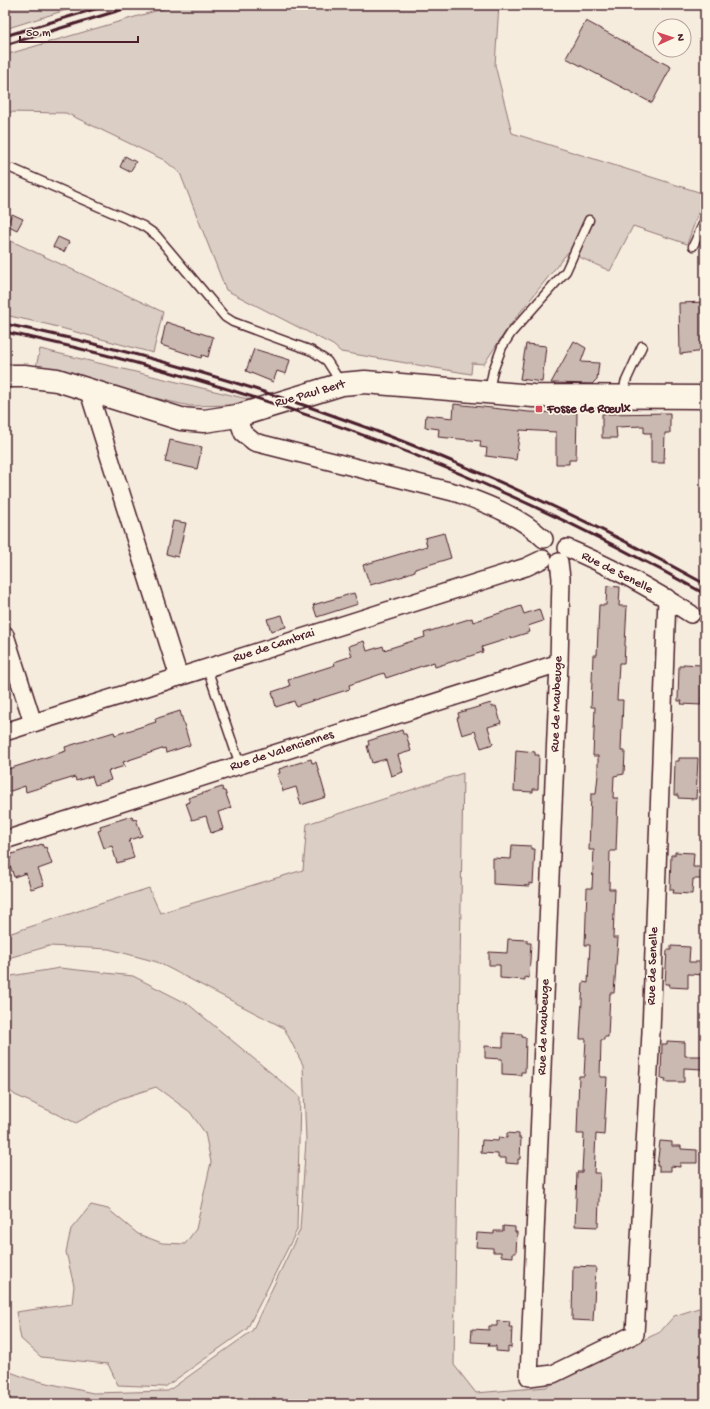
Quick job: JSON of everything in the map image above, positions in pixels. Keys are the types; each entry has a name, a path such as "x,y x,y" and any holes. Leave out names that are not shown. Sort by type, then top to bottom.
{"street":[{"name":"Rue Paul Bert","path":"5,376 51,379 181,418 204,421 237,416 342,384 377,382 533,396 701,397"},
{"path":"88,389 179,677"},
{"path":"237,416 244,433 254,442 456,493 486,504 533,528 544,539 551,535 559,536 565,541 556,556"},
{"name":"Rue de Maubeuge","path":"544,539 539,549 556,556 561,578 559,664 529,1377 553,1374 635,1334"},
{"name":"Rue de Cambrai","path":"5,732 526,567 556,556"},
{"name":"Rue de Senelle","path":"556,556 593,559 667,598 691,614"},
{"name":"Rue de Senelle","path":"635,1334 651,1032 667,598"},
{"path":"5,635 33,723"},
{"name":"Rue de Valenciennes","path":"5,840 240,764 559,664"}],"lane":[{"path":"13,169 143,226 156,235 225,317 233,322 304,347 316,353 333,368 342,384"},
{"path":"488,392 497,356 506,339 566,271 589,220"},
{"path":"693,246 705,220"},
{"path":"623,397 626,383 642,346"},
{"path":"207,668 240,764"}],"shaded area":[{"path":"5,5 82,5 5,29"},
{"path":"176,5 499,5 495,65 512,133 705,194 687,244 633,226 610,271 568,252 507,329 484,364 472,363 471,374 341,352 333,345 226,290 180,173 164,160 66,113 5,112 5,55"},
{"path":"5,238 163,312 153,353 50,325 5,315"},
{"path":"40,349 256,401 232,405 190,406 150,397 81,376 36,367"},
{"path":"463,773 454,1365 476,1393 546,1387 660,1332 674,1316 705,1306 705,1404 5,1404 5,1370 29,1379 93,1393 168,1391 252,1331 300,1230 306,1140 303,1065 284,1028 157,962 109,949 49,946 5,959 5,935 149,888 160,913 303,870 307,824"},
{"path":"60,968 133,976 188,1004 300,1097 297,1230 247,1329 165,1387 118,1385 108,1364 41,1357 21,1339 16,1312 72,1304 74,1286 66,1252 71,1229 91,1205 108,1209 138,1234 162,1243 185,1244 196,1229 211,1162 205,1133 190,1112 156,1087 119,1099 76,1123 15,1095 5,1087 5,977"}],"building":[{"path":"586,21 671,67 652,103 566,58"},
{"path":"125,156 136,162 130,172 120,167"},
{"path":"12,214 23,219 17,230 7,225"},
{"path":"58,237 69,242 64,252 53,247"},
{"path":"705,302 705,351 680,354 679,303"},
{"path":"166,322 213,337 208,357 202,355 201,358 161,345"},
{"path":"574,341 586,348 581,362 599,363 597,379 592,384 551,383"},
{"path":"526,344 546,346 542,382 520,379"},
{"path":"254,349 290,360 286,374 277,371 273,382 246,371"},
{"path":"454,404 529,412 577,413 576,460 569,460 569,464 556,464 556,432 520,430 516,460 486,456 487,448 480,447 481,441 438,437 439,429 425,427 426,415 453,418"},
{"path":"670,413 670,433 665,433 664,463 651,463 651,433 644,433 644,426 616,427 617,438 602,438 602,414"},
{"path":"170,440 202,447 197,469 165,462"},
{"path":"173,521 186,523 178,557 166,554"},
{"path":"444,533 451,558 415,569 415,571 404,576 370,585 363,565 427,546 425,538"},
{"path":"607,586 620,587 619,606 627,606 624,663 619,663 617,700 623,700 621,751 625,751 624,774 614,776 613,798 618,798 616,851 610,851 609,889 615,889 613,938 618,938 614,993 610,993 608,1037 604,1037 604,1040 601,1040 600,1077 607,1077 604,1135 596,1134 594,1173 600,1173 598,1227 575,1226 577,1172 582,1172 584,1134 577,1134 579,1076 584,1076 586,1039 580,1039 583,982 588,983 590,945 585,945 587,888 592,888 594,850 589,850 591,794 596,794 598,775 598,756 593,756 595,707 591,707 593,655 597,655 599,605 606,605"},
{"path":"354,593 358,604 317,617 313,605"},
{"path":"521,606 524,614 539,609 543,621 528,626 530,632 482,647 483,652 435,667 434,662 386,678 384,673 349,685 350,689 296,706 294,701 276,707 272,692 290,686 288,680 335,665 334,662 352,656 349,646 364,641 367,651 383,646 384,650 425,637 424,633 472,618 473,622"},
{"path":"282,615 286,627 271,631 267,619"},
{"path":"683,664 702,665 701,705 681,704 682,701 678,701 679,666 683,666"},
{"path":"491,703 492,707 496,706 501,723 488,727 493,744 481,748 475,731 462,735 457,718 459,717 458,713"},
{"path":"180,711 190,745 166,753 165,748 123,762 125,766 108,771 111,780 95,785 92,776 76,781 75,777 26,792 25,786 5,793 5,770 66,751 65,747 114,732 115,735 156,722 155,719"},
{"path":"402,730 403,734 406,734 411,751 398,755 403,772 391,776 386,759 372,763 367,746 369,745 368,741"},
{"path":"516,750 535,752 535,755 539,755 538,789 533,789 533,792 514,791"},
{"path":"679,758 698,758 696,799 678,798 678,795 674,795 675,761 679,761"},
{"path":"311,759 312,763 316,762 326,797 301,805 296,787 283,791 277,774 280,773 279,769"},
{"path":"222,787 231,808 218,812 223,829 211,833 206,816 192,820 186,803 190,802 188,798"},
{"path":"132,816 133,820 136,819 142,836 129,840 134,858 117,863 112,846 104,848 98,831 101,830 100,826"},
{"path":"42,844 44,848 46,847 52,864 38,869 44,885 31,889 26,873 14,877 8,859 11,858 9,855"},
{"path":"512,845 531,846 531,849 535,849 533,884 529,883 529,886 493,884 493,858 511,859"},
{"path":"675,852 694,853 693,867 705,867 705,879 693,879 692,894 673,893 674,890 670,890 671,855 675,855"},
{"path":"508,939 527,940 527,943 531,943 529,978 525,977 525,980 500,978 500,965 489,965 489,952 507,953"},
{"path":"671,946 690,947 689,962 705,962 705,975 688,974 688,988 669,987 670,984 665,984 667,950 671,950"},
{"path":"503,1033 522,1034 522,1037 526,1038 525,1072 521,1072 521,1075 502,1074 502,1059 485,1058 485,1046 503,1047"},
{"path":"667,1041 685,1042 685,1056 702,1056 702,1069 684,1068 684,1082 665,1082 666,1079 661,1078 662,1044 667,1044"},
{"path":"507,1133 519,1134 519,1138 521,1138 520,1159 518,1159 518,1164 506,1163 506,1158 498,1158 498,1154 481,1153 482,1140 498,1141 499,1137 507,1138"},
{"path":"660,1141 672,1142 672,1146 681,1146 681,1149 697,1150 697,1163 680,1163 680,1167 671,1166 671,1171 659,1171 659,1166 657,1166"},
{"path":"503,1226 515,1227 515,1232 517,1232 516,1253 513,1253 513,1257 501,1256 501,1252 493,1252 493,1248 476,1247 477,1233 494,1234 494,1231 503,1231"},
{"path":"573,1266 596,1267 593,1321 572,1320"},
{"path":"497,1321 510,1322 509,1327 512,1327 511,1348 508,1347 508,1352 496,1351 496,1346 488,1346 489,1343 471,1342 472,1329 489,1330 489,1326 497,1326"}],"railway":[{"path":"5,36 108,5"},
{"path":"5,45 137,5"},
{"path":"5,324 97,345 188,369 277,396 365,427 452,461 537,499 621,540 705,584"},
{"path":"5,332 97,353 187,377 277,405 365,436 452,470 538,508 705,594"}],"place":[{"name":"Fosse de Rœulx","path":"539,409"}]}
